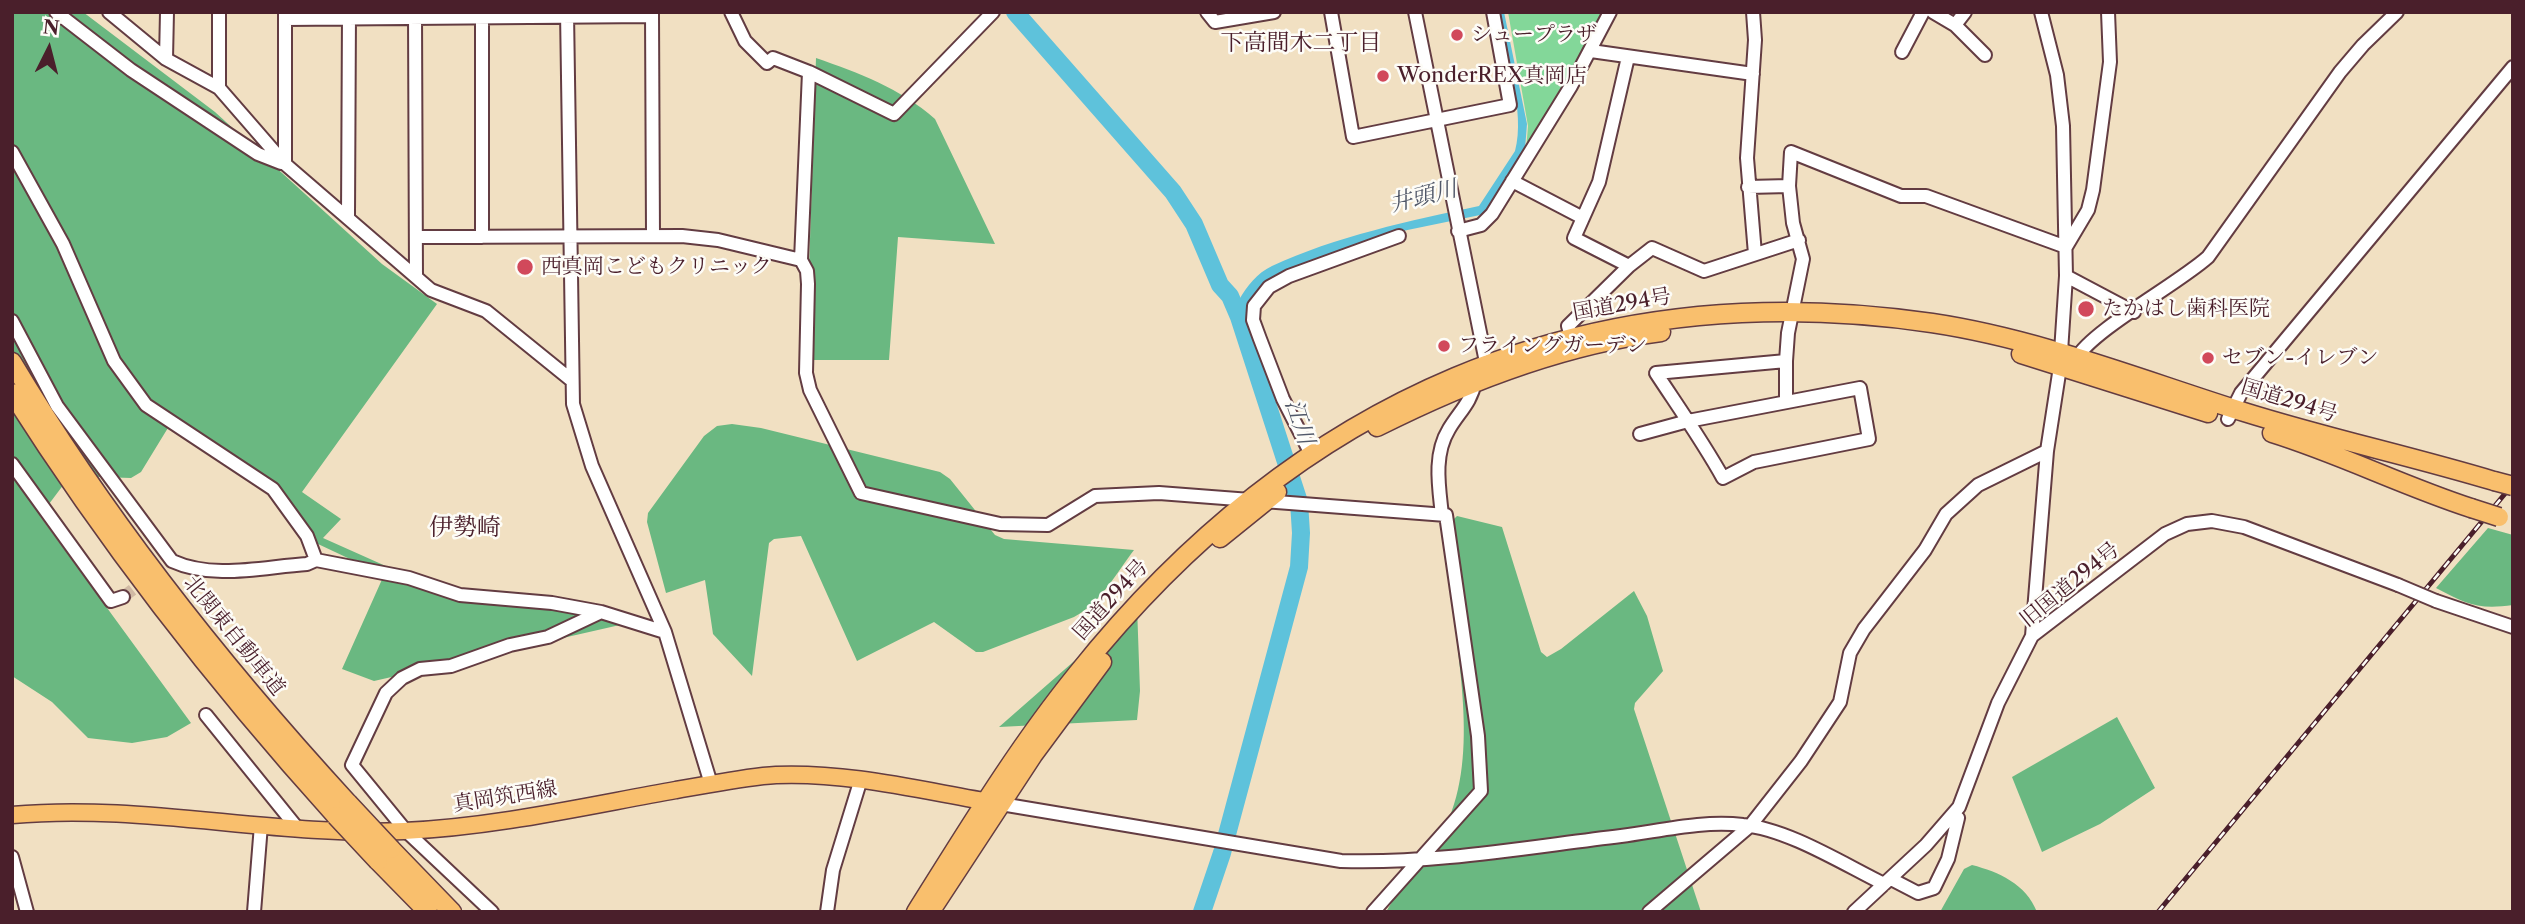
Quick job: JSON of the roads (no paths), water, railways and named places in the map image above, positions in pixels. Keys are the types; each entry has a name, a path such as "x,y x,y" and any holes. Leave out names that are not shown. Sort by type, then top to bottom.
{"highway":[{"name":"国道294号","path":"1483,374 1571,336 1688,316 1791,316 1937,324 2065,360 2230,414 2337,456 2399,484 2506,519"},
{"name":"国道294号","path":"916,912 993,803 1119,640 1186,568 1254,501 1284,489 1308,460 1398,402 1483,374 1637,336 1791,316"},
{"name":"北関東自動車道","path":"12,362 101,500 176,601 342,809"},
{"name":"北関東自動車道","path":"12,393 62,471 163,612 233,699 342,809 384,855 428,912"},
{"name":"国道294号","path":"2230,414 2513,486"},
{"name":"国道294号","path":"930,912 993,803"},
{"name":"北関東自動車道","path":"384,855 452,912"}],"main road":[{"name":"真岡筑西線","path":"12,815 92,812 298,829 406,831 483,823 711,784 783,775 861,779 993,803"}],"street":[{"path":"56,12 154,85 258,154 285,164"},
{"path":"166,59 167,12"},
{"path":"219,12 219,88"},
{"path":"731,12 745,41 767,63 773,58 810,72 894,114 993,12"},
{"path":"1207,12 1215,22 1274,12"},
{"path":"1331,12 1353,137 1510,105 1493,12"},
{"path":"1415,12 1458,228 1483,374 1472,398 1448,430 1440,454 1438,478 1442,515"},
{"path":"1458,228 1481,225 1512,181 1591,51 1610,12"},
{"path":"1753,12 1753,74 1746,158 1755,254"},
{"path":"1902,52 1923,12"},
{"path":"1933,12 1955,25 1985,55"},
{"path":"1955,25 1965,12"},
{"path":"2032,636 2047,451 2065,360 2066,247 2061,104 2040,12"},
{"path":"2066,247 2088,210 2093,190 2110,62 2108,12"},
{"path":"2065,360 2208,257 2340,72 2397,12"},
{"path":"114,14 166,59 219,88 285,164 431,290 486,311 570,379"},
{"path":"567,14 570,379 584,446 665,632 711,784"},
{"path":"285,164 285,15 652,14 653,236"},
{"path":"348,216 349,15"},
{"path":"415,15 416,277"},
{"path":"482,15 482,237"},
{"path":"1591,51 1753,74"},
{"path":"1628,57 1599,182 1574,238 1629,266"},
{"path":"2230,414 2241,393 2513,67"},
{"path":"810,72 801,260 807,271 808,284 806,373 810,390 862,493 1000,524 1048,525 1095,496 1159,493 1254,501 1284,489 1314,505 1446,515 1478,736 1481,791 1373,912"},
{"path":"12,152 63,244 114,360 146,405 273,489 307,536 316,560"},
{"path":"1786,402 1786,361 1791,316 1803,259 1793,223 1789,186 1791,152 1901,196 1926,196 2066,247"},
{"path":"1512,181 1583,218"},
{"path":"1748,187 1789,186"},
{"path":"416,237 653,236 718,240 801,260"},
{"path":"1308,460 1253,320 1254,306 1269,287 1289,276 1399,236"},
{"path":"1571,336 1568,326 1629,266 1652,248 1704,271 1799,240"},
{"path":"2066,276 2134,312"},
{"path":"12,321 57,406 172,561 194,570 233,571 307,564 316,560 409,578 460,595 542,601 601,612 665,632"},
{"path":"1640,434 1688,421 1860,388 1869,439 1754,462 1723,478 1688,421 1656,373 1786,361"},
{"path":"1649,912 1750,826 1828,722 1840,702 1850,653 1864,629 1925,550 1947,514 1978,485 2047,451"},
{"path":"12,464 111,601 123,597"},
{"name":"旧国道294号","path":"1854,912 1888,881 1959,807 1998,703 2032,636 2165,534 2212,521 2244,527 2436,601 2513,627"},
{"path":"159,570 172,561"},
{"path":"492,912 406,831 352,765 386,693 402,678 420,669 451,666 510,645 548,637 601,612"},
{"path":"206,715 298,829"},
{"path":"827,912 833,870 861,779"},
{"path":"993,803 1341,861 1419,860 1684,828 1750,826 1773,832 1918,893 1934,888 1948,859 1958,818 1953,814"},
{"path":"254,912 261,825"},
{"path":"12,857 27,912"}],"water":[{"path":"1498,12 1504,12 1527,124 1525,149 1485,214 1393,233 1265,281 1250,299 1246,321 1239,300 1253,280 1272,266 1347,238 1479,206 1515,151 1518,135 1516,100"}],"waterway":[{"name":"江川","path":"1015,12 1173,192 1194,224 1220,285 1230,296 1239,317 1299,502 1299,567 1222,853 1202,912"}],"tunnel":[{"path":"123,597 148,578"}],"railway":[{"path":"2158,912 2513,484"}],"place":[{"name":"シュープラザ","path":"1457,35"},
{"name":"WonderREX真岡店","path":"1383,76"},
{"name":"西真岡こどもクリニック","path":"525,267"},
{"name":"たかはし歯科医院","path":"2086,309"},
{"name":"フライングガーデン","path":"1444,346"},
{"name":"セブン-イレブン","path":"2208,358"}],"district":[{"name":"下高間木二丁目","path":"1301,43"},
{"name":"伊勢崎","path":"465,528"}],"water label":[{"name":"井頭川","path":"1423,197"}]}
